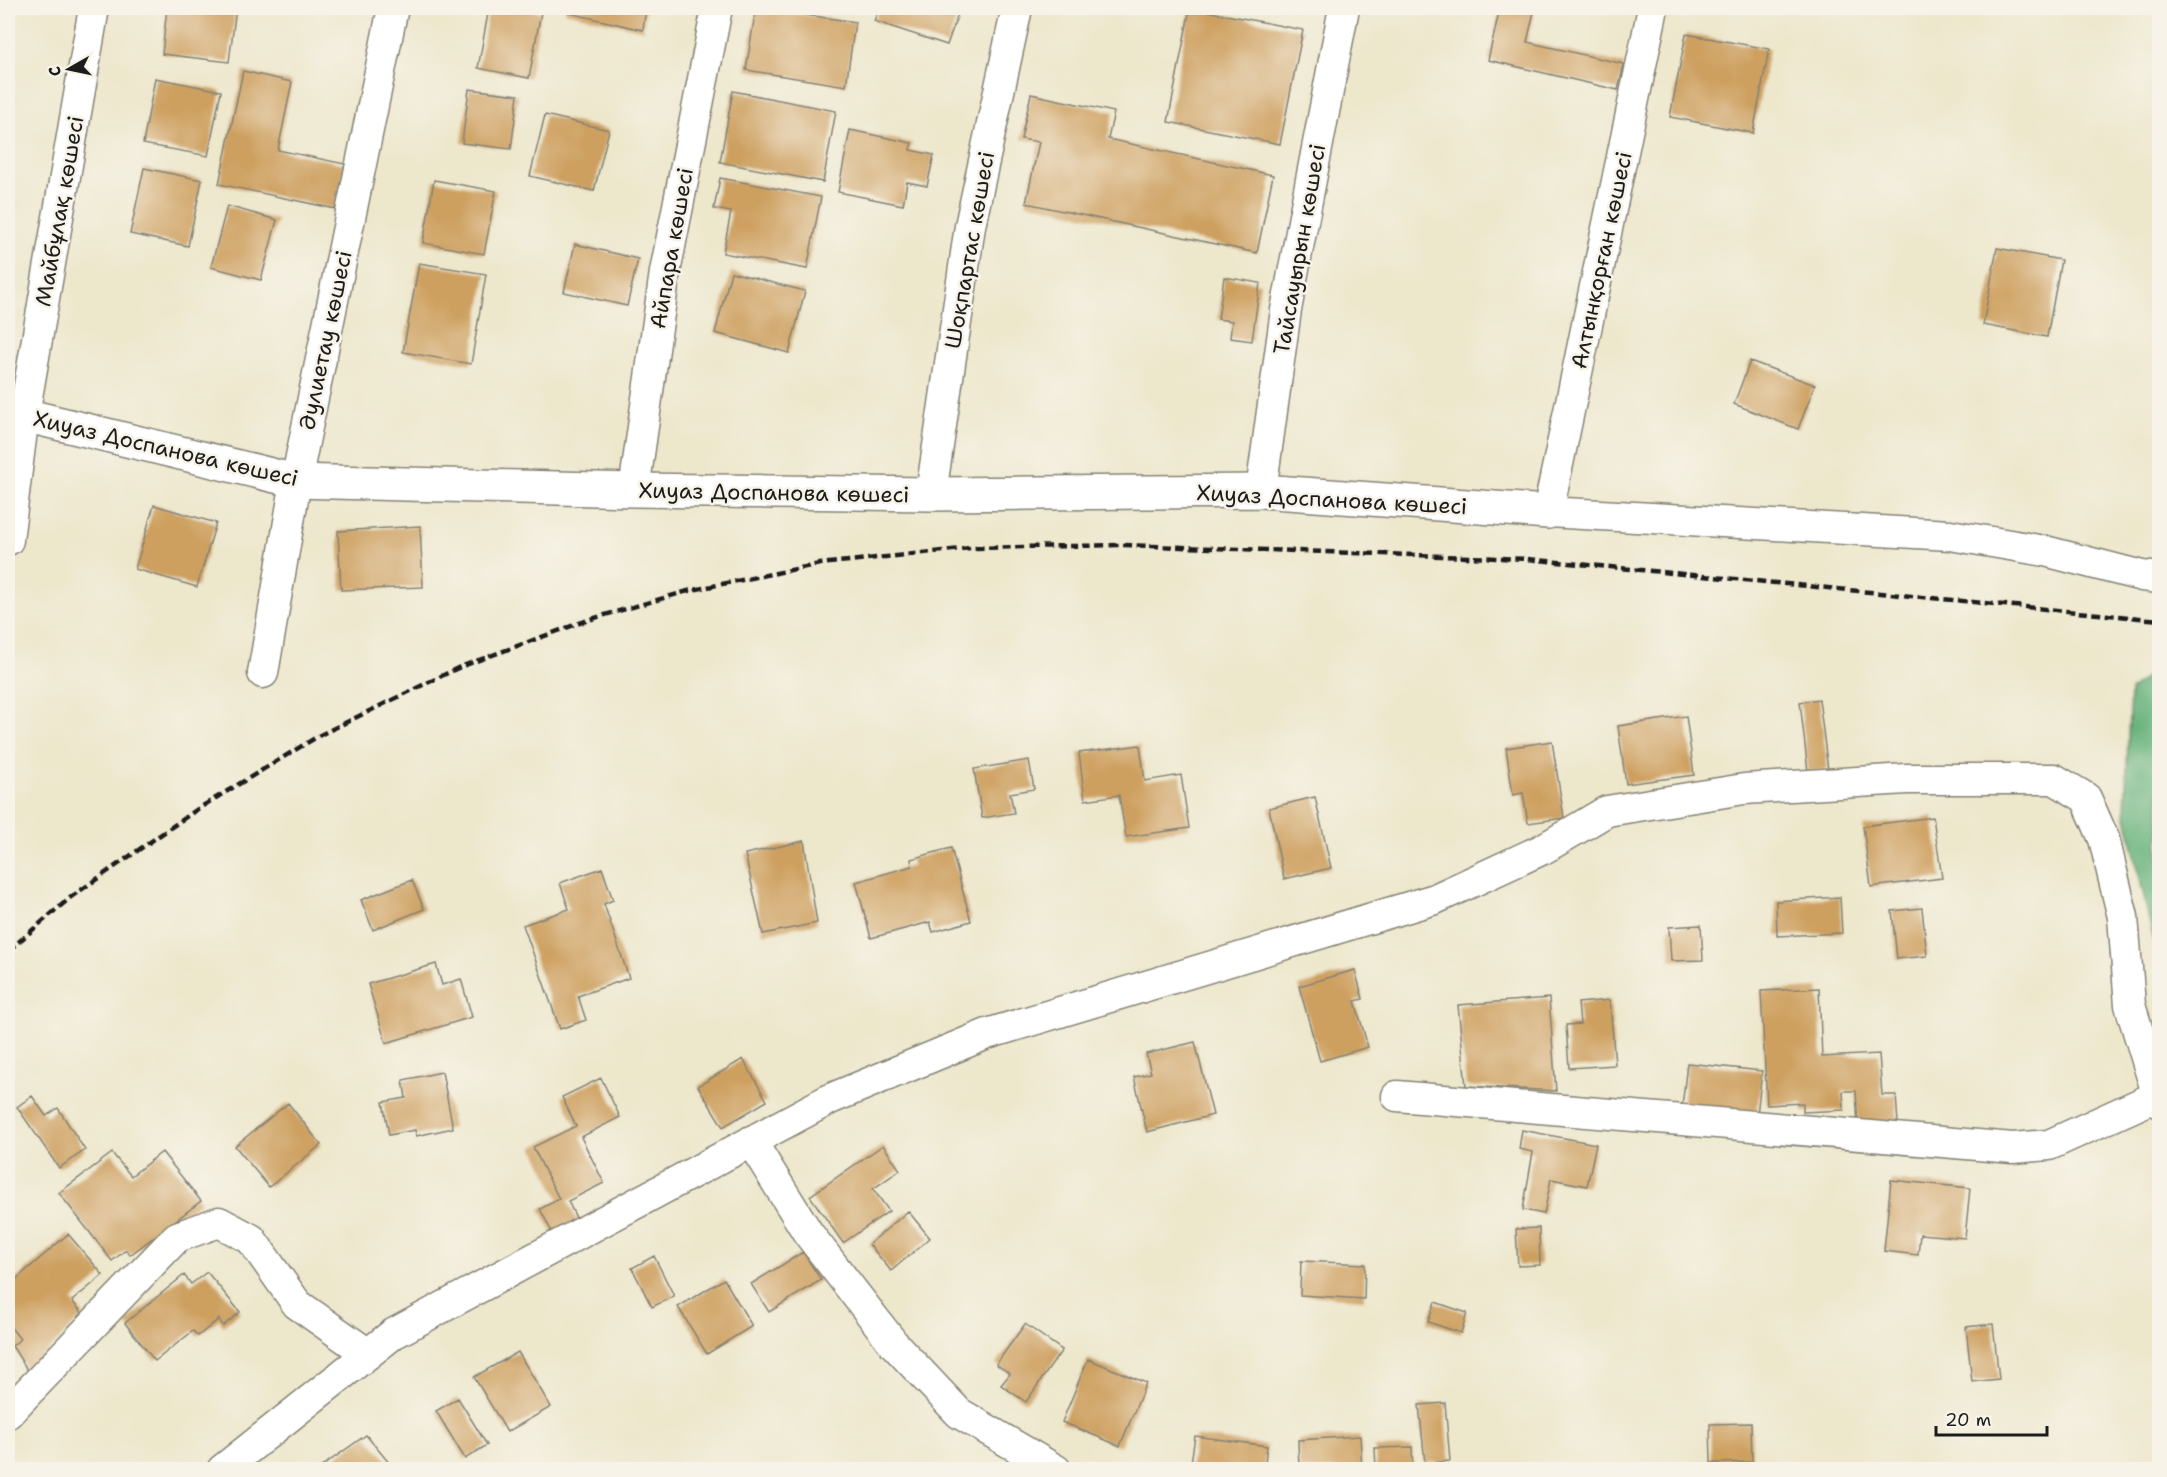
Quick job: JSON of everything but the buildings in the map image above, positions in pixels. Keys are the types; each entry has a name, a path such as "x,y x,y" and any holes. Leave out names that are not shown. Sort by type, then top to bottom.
{"street":[{"name":"Майбұлақ көшесі","path":"8,540 16,414 94,8"},
{"name":"Әулиетау көшесі","path":"263,673 296,481 393,8"},
{"name":"Айпара көшесі","path":"634,490 664,272 717,8"},
{"name":"Шоқпартас көшесі","path":"931,494 970,226 1017,8"},
{"name":"Тайсауырын көшесі","path":"1261,491 1286,310 1344,8"},
{"name":"Алтынқорған көшесі","path":"1548,512 1653,8"},
{"name":"Хиуаз Доспанова көшесі","path":"16,414 296,481 634,490 931,494 1261,491 1548,512"},
{"path":"1548,512 1950,535 2045,551 2151,577"},
{"path":"222,1470 393,1334 830,1099 987,1034 1436,899 1543,849 1607,811 1744,789 1907,779 2054,778 2086,798 2104,839 2123,918 2130,1005 2158,1099 2049,1145 2013,1148 1397,1096"},
{"path":"751,1141 808,1233 893,1343 958,1413 1056,1470"},
{"path":"8,1413 177,1237 219,1222 251,1239 297,1304 368,1354"}],"green space":[{"path":"2159,664 2159,964 2125,812 2130,691"}],"railway":[{"path":"8,951 71,897 196,810 320,735 460,667 588,620 688,591 820,564 971,548 1124,545 1527,559 2160,620"}]}
